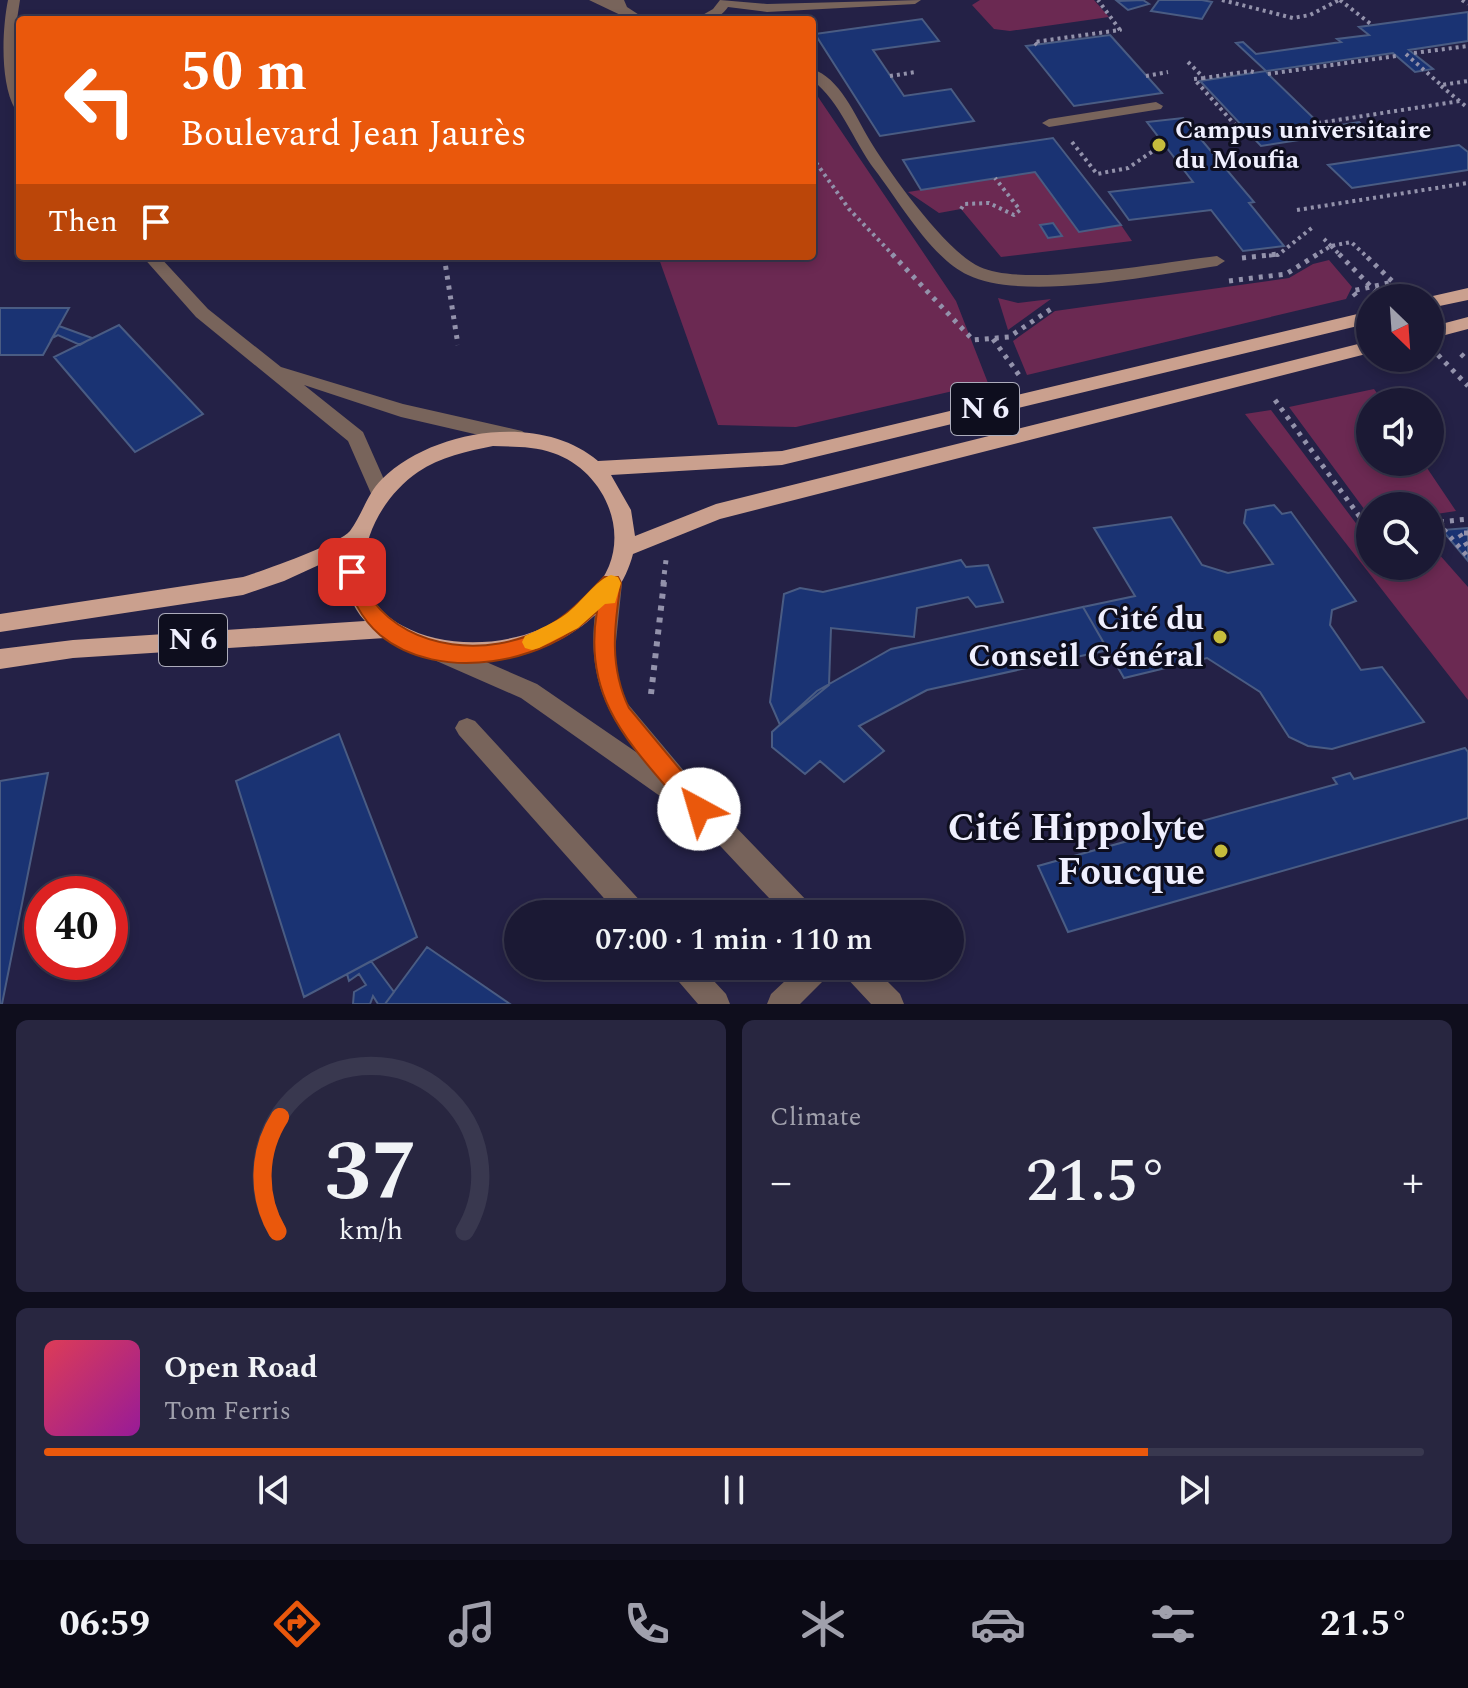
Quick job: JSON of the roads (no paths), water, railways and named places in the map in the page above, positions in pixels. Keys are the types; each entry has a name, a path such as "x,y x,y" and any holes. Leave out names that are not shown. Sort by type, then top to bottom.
{"main road":[{"path":"1444,299 1468,294"},
{"name":"N 6","path":"595,469 782,458 1356,320"},
{"path":"1444,329 1468,323"},
{"name":"N 6","path":"624,549 716,512 1356,351"},
{"name":"N 6","path":"493,439 534,441 568,451 595,469 614,491 624,519 624,549 611,583 585,610 550,635 513,648 474,654 437,651 410,642 388,629 364,603 352,572 355,539 365,515 380,493 412,467 450,448 493,439"},
{"name":"N 6","path":"0,623 243,586 277,575 355,539"},
{"name":"N 6","path":"0,659 89,648 388,629"}],"street":[{"path":"16,98 8,32 9,2 32,0"},
{"path":"595,0 620,4"},
{"path":"710,16 718,12 726,2 767,8 915,0"},
{"path":"816,76 829,84 871,155 926,223 955,258 976,273 1036,281 1217,261"},
{"path":"1049,123 1156,106"},
{"path":"154,260 202,313 356,437 380,493"},
{"path":"268,366 401,410 534,441"},
{"path":"611,583 604,625 605,663 610,691 622,715 699,809 788,900"},
{"path":"437,651 529,691 699,809"},
{"path":"467,728 622,900"},
{"path":"695,980 716,1004"},
{"path":"781,1004 806,980"},
{"path":"867,980 890,1004"}],"place":[{"name":"Campus universitaire du Moufia","path":"1159,145"},
{"name":"Cité du Conseil Général","path":"1220,637"},
{"name":"Cité Hippolyte Foucque","path":"1221,851"}]}
